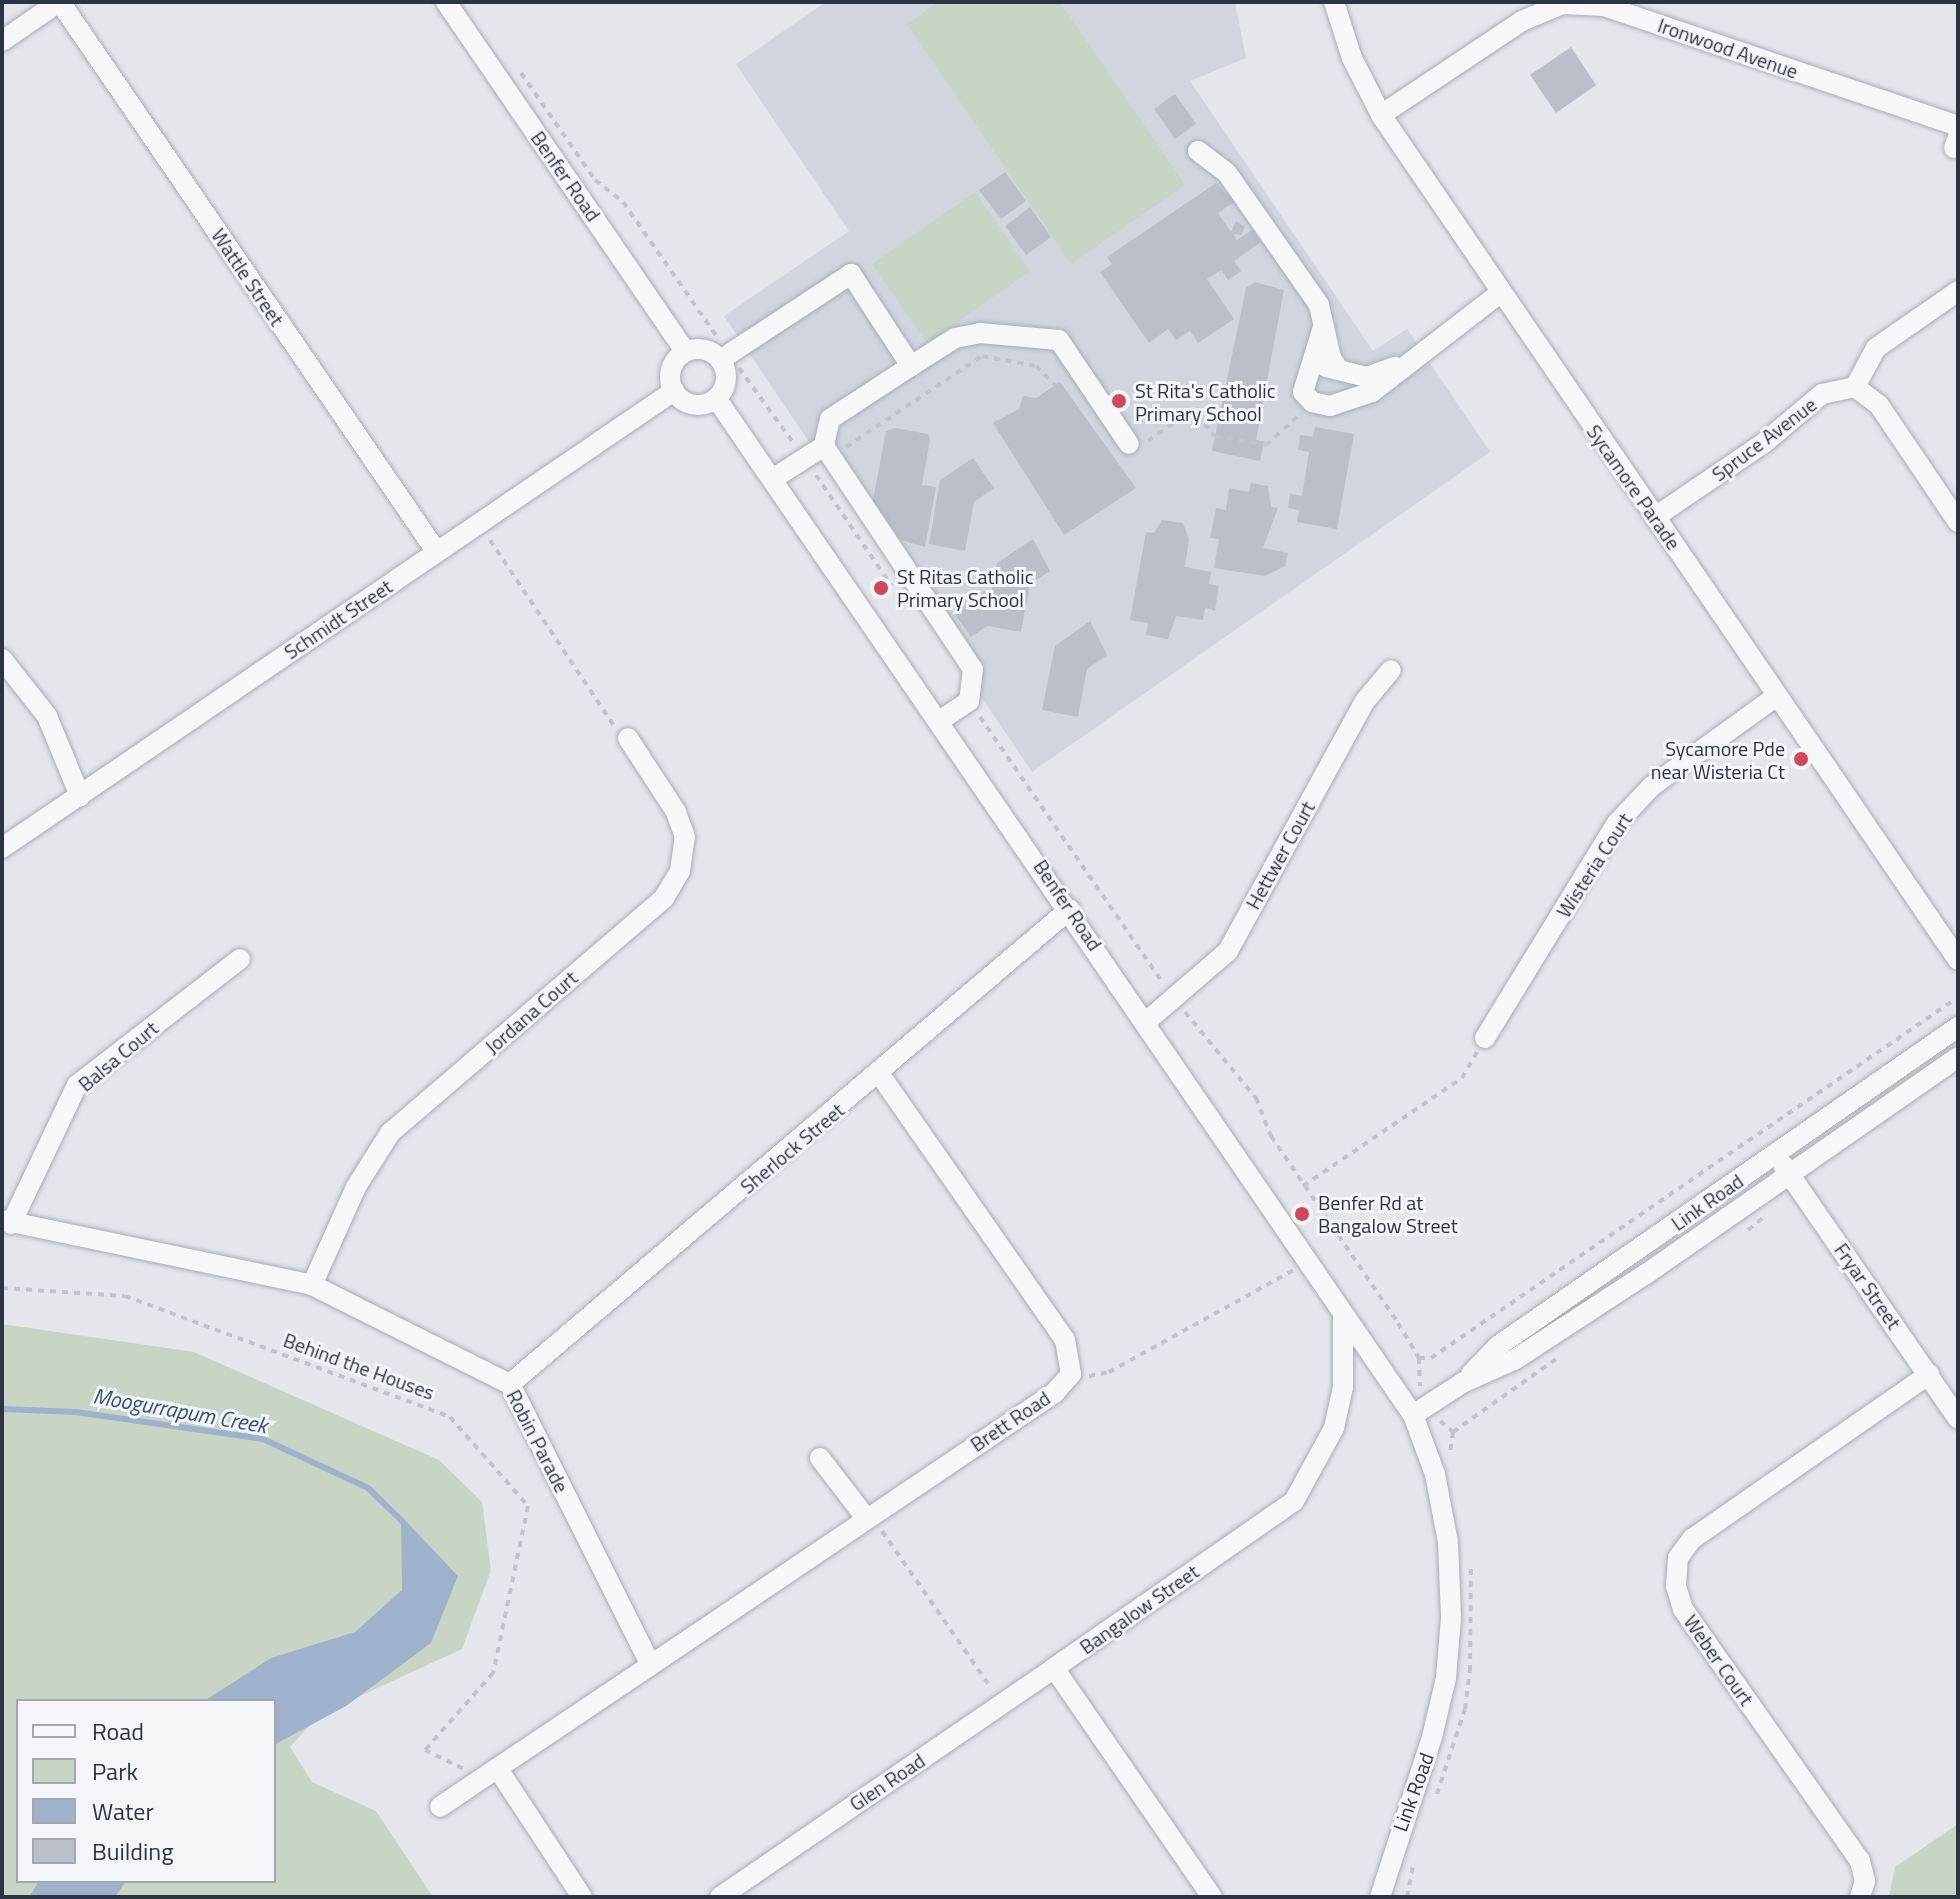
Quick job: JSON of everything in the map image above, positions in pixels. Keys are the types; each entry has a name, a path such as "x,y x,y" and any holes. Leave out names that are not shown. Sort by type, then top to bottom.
{"street":[{"path":"2,41 60,2"},
{"name":"Wattle Street","path":"60,2 436,551"},
{"name":"Benfer Road","path":"446,2 685,351"},
{"name":"Sycamore Parade","path":"1334,2 1352,58 1381,115 1958,960"},
{"name":"Ironwood Avenue","path":"1381,115 1522,21 1562,4 1604,6 1958,126"},
{"path":"1198,151 1227,173 1319,305 1323,327 1339,370"},
{"path":"720,360 851,274 911,366"},
{"path":"1958,291 1876,348 1855,387 1879,405 1958,522"},
{"path":"1323,327 1303,392 1312,402 1330,406 1355,401 1500,293"},
{"path":"774,478 824,446 830,419 955,338 980,333 1059,340 1129,444"},
{"path":"707,350 720,360 725,384 716,398 697,405 674,391 672,366 685,351 707,350"},
{"path":"1309,369 1339,370 1367,377 1402,364"},
{"name":"Spruce Avenue","path":"1655,517 1764,443 1822,394 1855,387"},
{"name":"Schmidt Street","path":"2,848 674,391"},
{"name":"Benfer Road","path":"716,398 941,720 1310,1261 1343,1318 1413,1415"},
{"path":"824,446 973,669 969,701 941,720"},
{"path":"2,659 47,716 80,796"},
{"name":"Hettwer Court","path":"1147,1021 1228,951 1365,701 1391,670"},
{"name":"Wisteria Court","path":"1485,1038 1617,823 1652,786 1777,696"},
{"name":"Jordana Court","path":"312,1285 356,1187 390,1133 664,898 680,871 685,837 676,812 628,738"},
{"name":"Sherlock Street","path":"510,1384 880,1075 1070,909"},
{"name":"Balsa Court","path":"6,1222 77,1085 240,959"},
{"name":"Link Road","path":"1462,1383 1498,1346 1958,1027"},
{"name":"Link Road","path":"1380,1897 1432,1737 1446,1678 1451,1618 1448,1542 1438,1487 1413,1415 1462,1383 1514,1360 1958,1057"},
{"path":"880,1075 1065,1340 1071,1374"},
{"name":"Fryar Street","path":"1776,1155 1958,1419"},
{"name":"Robin Parade","path":"6,1222 312,1285 510,1384 651,1665"},
{"name":"Bangalow Street","path":"1054,1668 1294,1501 1334,1428 1343,1387 1343,1318"},
{"name":"Brett Road","path":"651,1665 1055,1392 1071,1374"},
{"name":"Weber Court","path":"1860,1897 1865,1881 1860,1861 1683,1609 1676,1586 1678,1558 1692,1539 1929,1374"},
{"path":"820,1458 866,1518"},
{"path":"440,1807 651,1665"},
{"path":"1054,1668 1202,1894"},
{"name":"Glen Road","path":"720,1897 1054,1668"},
{"path":"491,1773 582,1897"}],"path":[{"path":"845,455 851,442 982,356 1036,366 1055,385"},
{"path":"1129,444 1139,448 1177,421 1196,415 1215,436 1266,445 1312,402"},
{"path":"478,522 609,721 628,738"},
{"path":"1419,1358 1431,1358 1954,1000"},
{"path":"1303,1186 1462,1078 1485,1038"},
{"path":"1071,1374 1109,1372 1310,1261"},
{"name":"Behind the Houses","path":"2,1288 125,1296 450,1417 528,1506 493,1673 425,1750 491,1773"},
{"path":"866,1518 881,1530 1002,1704"}],"shaded area":[{"name":"St Rita's Catholic Primary School","path":"826,2 1235,2 1246,58 1190,81 1373,351 1407,329 1490,452 1032,772 724,316 849,231 736,64"}],"green space":[{"path":"938,2 1060,2 1185,185 1071,264 907,24"},
{"path":"975,192 1030,271 927,343 872,264"},
{"path":"2,1324 194,1352 439,1460 482,1502 491,1570 462,1649 319,1715 290,1747 312,1782 376,1811 433,1897 2,1897"},
{"path":"1958,1824 1958,1897 1889,1897 1895,1867"}],"water":[{"path":"401,1516 458,1576 431,1643 346,1706 276,1744 276,1699 207,1699 271,1658 355,1632 402,1590"},
{"path":"38,1883 125,1883 115,1897 29,1897"}],"building":[{"path":"1571,47 1596,85 1556,113 1530,75"},
{"path":"1175,94 1196,124 1175,139 1154,109"},
{"path":"1005,172 1026,201 1001,219 979,190"},
{"path":"1216,183 1234,202 1218,213 1231,232 1236,221 1245,227 1241,235 1233,234 1237,240 1252,230 1261,242 1234,261 1241,271 1228,280 1221,270 1207,279 1234,319 1198,343 1190,331 1176,340 1168,329 1149,343 1100,272 1112,264 1107,257"},
{"path":"1030,207 1051,237 1026,255 1005,226"},
{"path":"1255,282 1284,290 1256,440 1264,441 1260,461 1212,451 1246,288"},
{"path":"1060,382 1136,488 1064,535 993,423 1019,409 1023,396 1036,398"},
{"path":"1315,427 1354,434 1337,529 1297,522 1299,510 1288,508 1290,494 1302,496 1309,452 1298,450 1300,435 1313,437"},
{"path":"895,428 928,434 930,440 922,485 936,487 925,547 901,540 873,500 886,431"},
{"path":"973,458 994,488 974,502 965,551 929,544 940,480"},
{"path":"1251,483 1268,486 1271,507 1278,508 1263,548 1288,553 1285,566 1265,576 1214,568 1219,539 1210,538 1216,508 1226,510 1229,488 1249,492"},
{"path":"1162,520 1183,523 1189,539 1185,567 1211,572 1209,584 1219,586 1215,610 1205,608 1203,620 1176,616 1168,639 1146,635 1148,623 1130,620 1146,532 1154,533"},
{"path":"1033,539 1050,571 1030,584 1021,632 987,626 971,637 954,613 984,591 990,599 997,563"},
{"path":"1090,621 1107,655 1087,669 1078,717 1042,710 1055,646"}],"waterway":[{"name":"Moogurrapum Creek","path":"2,1409 76,1412 263,1439 368,1488 403,1522"}],"place":[{"name":"St Rita's Catholic Primary School","path":"1119,401"},
{"name":"St Ritas Catholic Primary School","path":"881,588"},
{"name":"Sycamore Pde near Wisteria Ct","path":"1801,759"},
{"name":"Benfer Rd at Bangalow Street","path":"1302,1214"}]}
